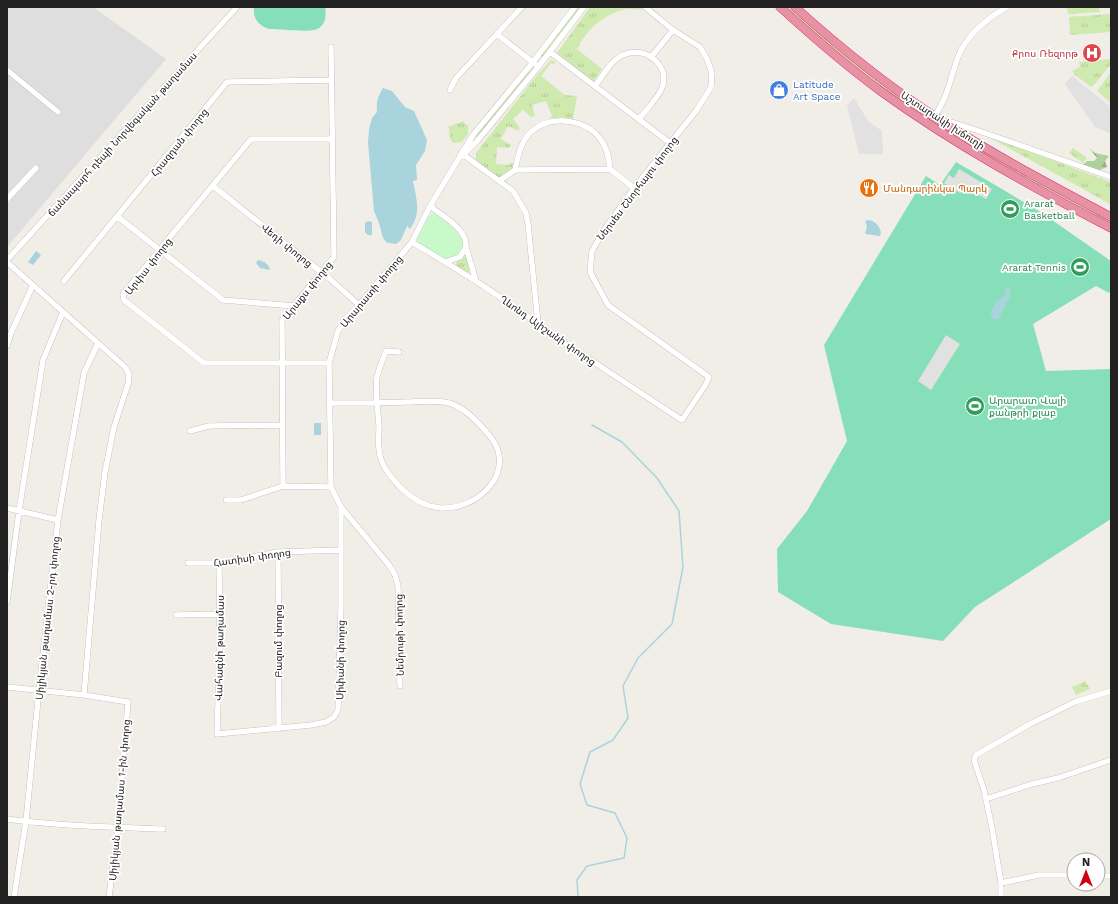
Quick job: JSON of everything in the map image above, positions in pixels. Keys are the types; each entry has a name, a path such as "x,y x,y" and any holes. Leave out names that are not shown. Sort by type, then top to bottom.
{"highway":[{"name":"Աշտարակի խճուղի","path":"780,7 822,45 863,78 930,126 974,153 1111,228"},
{"name":"Աշտարակի խճուղի","path":"795,7 829,38 874,74 934,117 1044,181 1111,216"}],"street":[{"name":"ճանապարհ դեպի Նորվեգական թաղամաս","path":"7,261 237,7"},
{"path":"450,90 456,78 522,7"},
{"name":"Արարատի փողոց","path":"341,508 331,487 329,403 329,363 338,331 348,317 412,242 430,206 473,135 533,62 575,7"},
{"name":"Արարատի փողոց","path":"461,156 478,140 539,66 584,7"},
{"name":"Ներսես Շնորհալու փողոց","path":"645,7 673,30 700,47 707,58 712,73 711,87 696,111 634,188 604,230 592,251 590,272 608,305 709,377 682,420"},
{"path":"934,117 943,105 959,56 973,31 995,14 1007,7"},
{"path":"652,56 673,30"},
{"path":"497,34 539,66"},
{"name":"Արաքս փողոց","path":"283,486 281,364 282,320 334,257 331,47"},
{"path":"595,86 617,58 635,51 652,56 662,71 662,89 639,119"},
{"path":"550,52 670,142"},
{"path":"7,70 58,112"},
{"name":"Հրազդան փողոց","path":"64,282 227,82 331,80"},
{"path":"515,170 517,158 523,143 532,131 546,123 560,120 577,122 591,130 603,142 608,156 610,169"},
{"path":"942,122 951,122 1111,178"},
{"name":"Արփա փողոց","path":"329,363 204,363 124,300 123,294 251,139 332,139"},
{"path":"461,156 513,192 526,212 538,323"},
{"path":"7,199 36,168"},
{"path":"499,181 515,170 610,169 634,188"},
{"name":"Վեդի փողոց","path":"213,186 322,273 359,305"},
{"path":"430,206 459,229 467,241 464,253 460,257 445,262"},
{"path":"118,217 159,251 223,300 294,306"},
{"name":"Ղևոնդ Ալիշանի փողոց","path":"412,242 476,281 538,323 554,336 682,420"},
{"path":"466,247 476,281"},
{"path":"7,261 126,368 129,374 128,384 114,427 99,520 84,694 7,687"},
{"path":"7,346 11,333 33,285"},
{"path":"7,602 19,510 43,360 63,312"},
{"name":"Սիլիկյան թաղամաս 2-րդ փողոց","path":"16,897 26,822 58,520 84,374 98,344"},
{"path":"329,403 378,403 443,402 453,405 469,414 492,438 499,453 500,466 488,489 472,501 447,508 428,505 408,493 394,480 382,463 380,454 378,403 377,378 386,351 399,352"},
{"path":"190,431 210,426 282,425"},
{"path":"226,500 241,500 283,486 331,487"},
{"path":"7,508 58,520"},
{"name":"Սիփանի փողոց","path":"217,734 311,725 326,722 334,717 338,710 341,607 341,508"},
{"name":"Նեմրութի փողոց","path":"341,508 395,575 398,586 400,686"},
{"name":"Հատիսի փողոց","path":"188,563 219,563 278,552 340,550"},
{"name":"Բազում փողոց","path":"278,552 279,729"},
{"name":"Վահագնի թաղամաս","path":"217,734 220,643 219,563"},
{"path":"176,615 220,614"},
{"path":"1001,897 1001,883 992,828 984,790 974,757 1030,724 1075,702 1111,691"},
{"name":"Սիլիկյան թաղամաս 1-ին փողոց","path":"84,694 128,702 118,828 109,897"},
{"path":"986,799 1032,784 1058,778 1111,760"},
{"path":"7,819 26,822 118,828 163,828"},
{"path":"1001,883 1039,875 1066,875"}],"shaded area":[{"path":"7,7 93,7 166,59 7,247"},
{"path":"1072,76 1111,107 1111,134 1095,127 1065,84"},
{"path":"854,98 868,121 882,131 883,154 859,154 847,105"},
{"path":"959,169 992,189 986,199 964,186 960,193 944,183 949,175 954,178"},
{"path":"946,335 960,344 931,390 918,381"}],"green space":[{"path":"254,7 325,7 326,14 323,24 318,29 298,31 269,29 262,26 257,21 254,15"},
{"path":"578,7 581,7 542,57 540,56"},
{"path":"590,7 640,7 643,9 627,9 611,14 591,29 581,42 577,49 602,69 593,82 557,53"},
{"path":"784,7 791,7 827,40 873,76 1111,220 1111,224 1003,166 924,118 870,79"},
{"path":"1067,7 1099,7 1100,12 1068,14"},
{"path":"1110,14 1111,32 1070,35 1069,17"},
{"path":"1111,59 1111,64 1091,87 1072,71 1080,67 1079,62"},
{"path":"551,60 556,62 554,64 551,63 541,76 565,95 577,96 573,119 551,120 550,117 552,116 546,101 532,105 535,116 531,117 523,110 513,119 520,128 518,131 508,126 501,139 511,145 509,148 497,147 496,164 509,165 510,163 514,163 514,169 499,178 476,160 476,153 533,80"},
{"path":"529,71 530,72 478,136 476,135"},
{"path":"1111,72 1111,103 1097,91"},
{"path":"464,121 464,123 468,126 468,134 462,142 453,143 451,141 448,127"},
{"path":"987,136 1111,182 1110,204"},
{"path":"1073,148 1087,158 1083,163 1069,153"},
{"path":"1089,148 1095,153 1109,156 1105,161 1107,167 1097,171 1082,166 1087,161 1094,161 1097,158"},
{"name":"Արարատ Վալի քանթրի քլաբ","path":"956,162 1039,211 1111,261 1111,289 1109,293 1096,286 1033,324 1046,371 1111,369 1111,519 975,607 943,641 831,624 778,592 777,549 807,511 847,441 824,345 926,176 940,185"},
{"path":"433,213 458,233 462,239 464,245 463,250 458,255 445,259 419,243 417,239 428,217"},
{"path":"462,256 466,257 470,270 466,273 456,265 456,262"},
{"path":"1085,681 1090,689 1076,695 1072,687"}],"water":[{"path":"383,88 392,91 405,107 414,111 427,140 425,151 416,165 417,180 413,181 417,199 416,217 410,229 407,226 401,240 396,244 387,243 383,238 374,211 368,143 369,129 372,118 377,112 378,99"},
{"path":"867,220 875,222 880,228 880,236 865,234 867,226 865,222"},
{"path":"367,221 372,222 372,235 367,235 367,233 365,233 365,223"},
{"path":"36,251 41,255 33,265 28,262"},
{"path":"258,260 266,263 270,270 260,268 256,263"},
{"path":"1007,287 1011,289 1009,293 1011,297 1005,303 1006,306 1001,313 1000,318 997,320 993,319 991,314 992,309 998,300 1001,300 1006,293 1005,289"},
{"path":"314,423 321,423 321,435 314,435"}],"waterway":[{"path":"578,897 577,880 587,866 624,858 627,838 615,813 587,805 580,784 590,752 613,740 628,718 623,686 638,658 672,624 683,567 679,511 657,478 622,442 592,425"}],"place":[{"name":"Քրոս Ռեզորթ","path":"1092,53"},
{"name":"Latitude Art Space","path":"779,90"},
{"name":"Մանդարինկա Պարկ","path":"869,188"},
{"name":"Ararat Basketball","path":"1010,209"},
{"name":"Ararat Tennis","path":"1080,267"},
{"name":"Արարատ Վալի քանթրի քլաբ","path":"975,406"}]}
